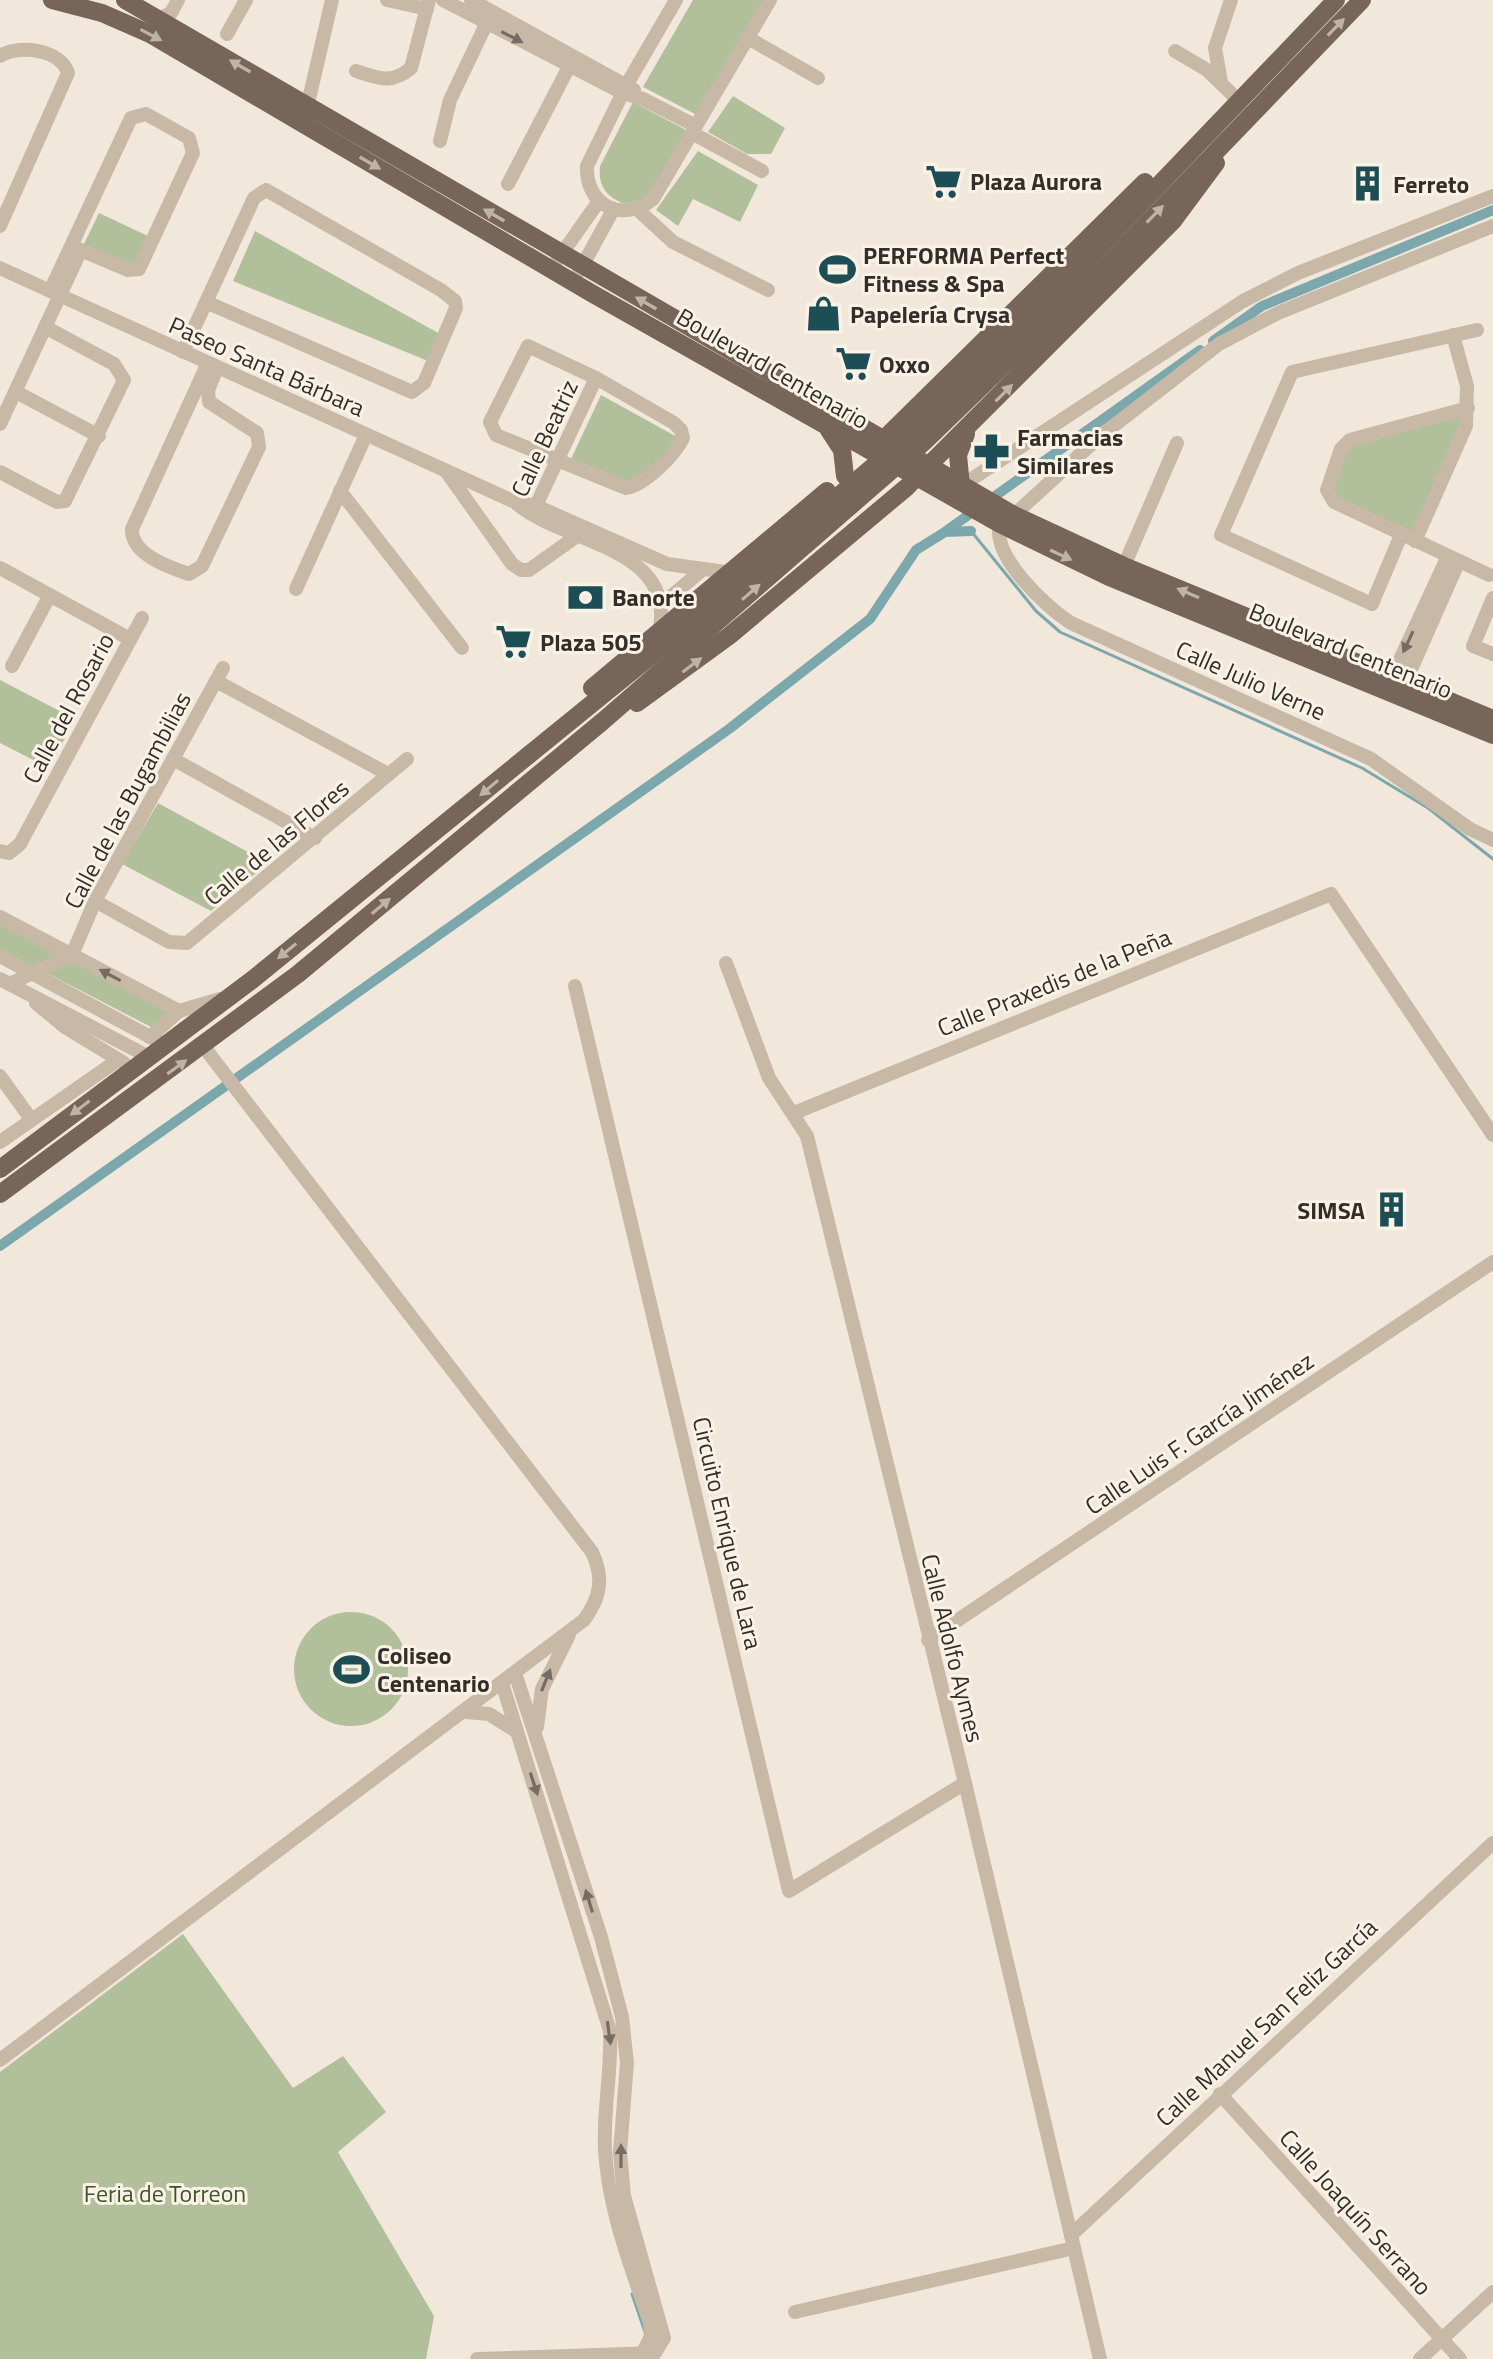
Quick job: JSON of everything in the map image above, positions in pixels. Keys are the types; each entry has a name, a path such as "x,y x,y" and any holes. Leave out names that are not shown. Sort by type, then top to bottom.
{"main road":[{"name":"Boulevard Centenario","path":"52,0 120,20 305,115 1002,517 1116,572 1283,632 1493,719"},
{"path":"88,0 120,20"},
{"name":"Boulevard Centenario","path":"125,0 170,15 305,115"},
{"path":"1095,264 1220,119 1336,0"},
{"path":"0,1169 126,1064 149,1057 158,1041 232,995 512,768 664,656 924,442 1095,264 1237,129 1362,0"},
{"path":"512,768 576,702 877,446 1202,127 1220,119"},
{"path":"603,721 660,689 692,665 873,518 965,432 1173,221 1207,177 1237,129"},
{"name":"Boulevard Centenario","path":"578,274 827,427 877,446"},
{"path":"920,405 929,426 948,437 965,432"},
{"path":"827,427 842,450 842,478"},
{"path":"962,492 958,455 965,432"},
{"path":"842,478 866,490 874,508 873,518"},
{"name":"Boulevard Centenario","path":"1116,572 1130,585 1493,735"},
{"path":"1216,621 1234,618 1283,632"},
{"path":"0,1194 204,1047 603,721 664,656"},
{"path":"1318,662 1393,686 1398,680"}],"street":[{"path":"227,34 246,0"},
{"path":"305,115 332,0"},
{"path":"356,71 385,81 394,80 411,68 428,5 387,0"},
{"path":"443,0 489,18 573,61 762,171"},
{"path":"471,0 489,18"},
{"path":"673,1 587,166 589,188 599,201 613,210 637,209 653,199 770,0"},
{"path":"1221,82 1215,60 1218,37 1229,6 1239,0"},
{"path":"440,141 450,100 489,18"},
{"path":"748,38 818,78"},
{"path":"0,56 21,49 39,51 62,63 68,73 2,218"},
{"path":"1175,51 1221,82 1238,100"},
{"path":"508,184 573,61"},
{"path":"0,424 45,327 55,293 131,118 146,114 189,138 194,147 193,153 139,269 128,270 76,248"},
{"path":"183,352 206,302 254,198 266,190 441,290 455,301 456,308 424,383 412,392 206,302"},
{"path":"962,492 1243,301 1298,273 1493,196"},
{"path":"556,262 599,201"},
{"path":"637,209 673,242 768,290"},
{"path":"578,274 613,210"},
{"path":"1002,517 1219,344 1278,313 1493,226"},
{"name":"Paseo Santa Bárbara","path":"0,268 533,511 643,570 659,591 662,604"},
{"path":"0,472 62,502 70,496 99,436 123,374 114,364 45,327"},
{"path":"1453,335 1467,386 1466,426 1372,604 1221,535 1292,372 1453,335 1477,330"},
{"path":"524,348 538,349 596,378 674,423 683,438 679,447 636,486 616,485 557,462 496,435 492,429 490,422 524,348"},
{"path":"212,365 209,402 257,433 259,447 202,566 189,574 137,547 132,538 132,529 212,365"},
{"name":"Calle Beatriz","path":"533,511 596,378"},
{"path":"16,392 99,436"},
{"path":"1468,408 1350,440 1341,449 1329,480 1329,497 1453,559 1492,573"},
{"path":"296,589 366,435"},
{"path":"1116,572 1177,443"},
{"path":"446,471 512,564 521,570 529,570 577,536"},
{"path":"340,491 462,648"},
{"name":"Paseo Santa Bárbara","path":"533,511 653,558 701,571 726,572"},
{"name":"Calle Julio Verne","path":"1002,517 1002,550 1037,596 1071,623 1371,759 1470,829 1493,840"},
{"path":"1398,680 1453,559"},
{"path":"0,568 130,639"},
{"path":"660,628 662,604 701,571"},
{"path":"12,666 50,595"},
{"path":"1493,598 1473,646 1493,654"},
{"name":"Calle del Rosario","path":"1,851 15,850 20,844 142,618"},
{"name":"Calle de las Bugambilias","path":"72,955 95,901 220,674 388,774"},
{"path":"173,759 315,838"},
{"name":"Calle de las Flores","path":"95,901 169,942 179,945 198,937 407,759"},
{"name":"Calle Praxedis de la Peña","path":"794,1113 1331,894 1493,1135"},
{"path":"0,917 179,1011"},
{"path":"4,982 72,955"},
{"path":"0,956 158,1041 179,1011 232,995"},
{"name":"Calle Adolfo Aymes","path":"726,963 769,1078 807,1136 965,1783 1100,2359"},
{"path":"4,982 86,1021 149,1057"},
{"name":"Circuito Enrique de Lara","path":"575,986 789,1891 965,1783"},
{"path":"0,1142 31,1119 126,1064 78,1035 30,997"},
{"path":"78,1035 86,1021"},
{"path":"100,1048 108,1033"},
{"path":"0,2060 466,1712 571,1629 595,1605 600,1587 600,1569 592,1552 204,1047"},
{"path":"0,1076 31,1119"},
{"name":"Calle Luis F. García Jiménez","path":"928,1640 1493,1262"},
{"path":"537,1735 542,1689 571,1629"},
{"path":"477,2359 643,2353 659,2350 663,2329 624,2196 620,2152 626,2041 601,1937 515,1673"},
{"path":"502,1683 610,2031 611,2085 605,2119 607,2177 650,2323 651,2336 643,2353"},
{"path":"466,1712 489,1714 518,1733"},
{"name":"Calle Manuel San Feliz García","path":"1072,2242 1220,2094 1493,1843"},
{"path":"584,1940 601,1937"},
{"name":"Calle Joaquín Serrano","path":"1220,2094 1460,2359"},
{"path":"795,2312 1072,2242"},
{"path":"1420,2359 1493,2292"}],"green space":[{"path":"693,0 765,0 697,115 643,87"},
{"path":"733,96 785,128 771,154 747,154 708,132"},
{"path":"633,102 688,131 646,198 625,204 605,190 600,179 600,166"},
{"path":"698,151 758,185 740,222 693,199 678,226 656,210"},
{"path":"99,213 150,237 133,266 82,248"},
{"path":"255,231 440,334 428,361 233,281"},
{"path":"601,395 677,437 656,464 625,483 571,459"},
{"path":"1465,413 1413,535 1337,498 1331,487 1344,453 1352,444"},
{"path":"0,680 75,719 49,768 0,743"},
{"path":"158,803 268,863 211,911 122,864"},
{"path":"0,919 172,1012 155,1029 0,949"},
{"name":"Coliseo Centenario","path":"351,1612 383,1621 399,1637 408,1669 399,1701 383,1717 351,1726 319,1717 303,1701 294,1669 303,1637 319,1621"},
{"name":"Feria de Torreon","path":"183,1934 293,2088 343,2056 386,2112 338,2152 434,2316 426,2359 0,2359 0,2072"}],"waterway":[{"path":"1213,341 1262,306 1493,210"},
{"path":"946,531 1200,350"},
{"path":"971,531 1036,611 1060,632 1362,768 1428,808 1493,859"},
{"path":"0,1246 729,729 870,619 916,550 945,532 971,531"},
{"path":"632,2294 645,2332"}],"place":[{"name":"Plaza Aurora","path":"944,181"},
{"name":"Ferreto","path":"1367,184"},
{"name":"PERFORMA Perfect Fitness & Spa","path":"837,269"},
{"name":"Papelería Crysa","path":"824,314"},
{"name":"Oxxo","path":"853,364"},
{"name":"Farmacias Similares","path":"991,451"},
{"name":"Banorte","path":"586,597"},
{"name":"Plaza 505","path":"514,642"},
{"name":"SIMSA","path":"1391,1210"},
{"name":"Coliseo Centenario","path":"351,1669"}]}
